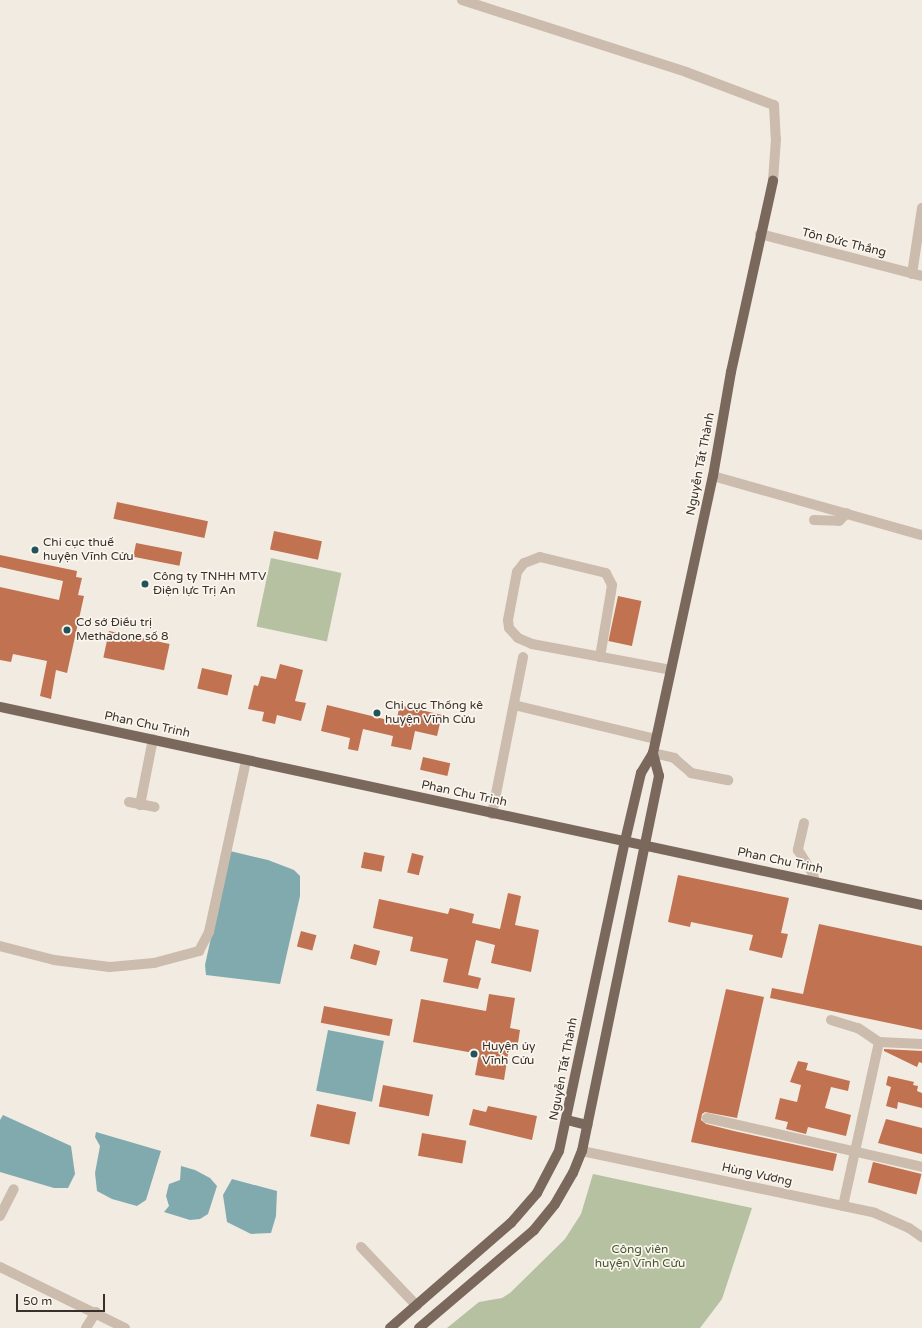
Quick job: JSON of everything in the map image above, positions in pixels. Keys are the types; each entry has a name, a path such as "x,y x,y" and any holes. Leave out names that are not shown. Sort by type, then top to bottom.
{"main road":[{"name":"Nguyễn Tất Thành","path":"390,1328 498,1236 537,1193 560,1151 625,841 641,773 653,753 713,476 730,372 773,180"},
{"name":"Phan Chu Trinh","path":"0,707 492,814 922,905"},
{"name":"Nguyễn Tất Thành","path":"419,1328 534,1230 565,1188 582,1151 658,776 653,753"},
{"path":"567,1120 587,1125"}],"street":[{"path":"462,0 686,72 774,105 776,139 773,180"},
{"path":"917,275 922,208"},
{"name":"Tôn Đức Thắng","path":"760,234 917,275"},
{"path":"713,476 922,535"},
{"path":"814,520 839,521 847,513"},
{"path":"600,657 612,585 606,573 540,557 524,563 517,572 508,624 512,633 532,644 600,657 671,670"},
{"path":"492,814 523,657"},
{"path":"514,705 656,739"},
{"path":"140,805 153,740"},
{"path":"653,753 674,758 691,774 728,780"},
{"path":"0,946 54,960 110,968 154,963 199,951 209,932 246,760"},
{"path":"129,802 154,807"},
{"path":"804,823 798,850 813,874 815,882"},
{"path":"831,1020 862,1030 879,1042 922,1044"},
{"path":"843,1206 879,1042"},
{"path":"707,1118 922,1167"},
{"name":"Hùng Vương","path":"582,1151 875,1213 922,1237"},
{"path":"0,1216 14,1189"},
{"path":"361,1247 417,1306"},
{"path":"0,1266 96,1312 125,1328"},
{"path":"86,1328 96,1312"}],"green space":[{"path":"271,558 341,573 327,641 256,626"},
{"name":"Công viên huyện Vĩnh Cửu","path":"593,1174 752,1208 722,1299 700,1328 447,1328 479,1302 502,1298 510,1293 565,1239 581,1214"}],"water":[{"path":"230,851 268,860 294,870 300,876 300,896 280,984 206,975 205,965"},
{"path":"328,1030 384,1041 372,1102 316,1091"},
{"path":"3,1115 71,1146 75,1174 68,1188 54,1188 0,1172 0,1120"},
{"path":"96,1132 161,1151 146,1200 137,1206 112,1199 97,1191 95,1173 100,1146 95,1137"},
{"path":"181,1166 195,1170 210,1178 217,1186 208,1214 200,1219 190,1220 164,1212 169,1206 166,1196 169,1184 180,1180"},
{"path":"232,1179 277,1191 276,1216 271,1233 251,1234 227,1222 223,1195"}],"building":[{"path":"117,502 208,521 204,538 113,519"},
{"path":"274,531 322,541 318,560 270,550"},
{"path":"136,543 182,552 179,566 133,557"},
{"path":"0,555 77,571 76,577 82,578 78,595 84,596 67,673 56,670 51,699 40,696 47,661 13,654 11,662 0,660 0,587 59,600 63,581 0,567"},
{"path":"618,596 641,601 632,646 608,641"},
{"path":"109,631 170,644 164,670 103,657"},
{"path":"280,664 303,670 295,701 306,703 301,721 277,715 275,724 262,721 264,712 248,709 254,685 258,686 261,676 276,679"},
{"path":"202,668 232,675 227,695 197,688"},
{"path":"327,705 396,722 400,705 442,715 437,736 415,731 411,750 391,746 393,736 363,729 358,751 348,749 350,738 321,731"},
{"path":"423,757 450,763 447,776 420,770"},
{"path":"364,852 385,856 382,872 361,868"},
{"path":"412,853 424,856 419,875 407,872"},
{"path":"678,875 789,898 781,933 788,934 782,958 749,950 753,935 691,922 690,927 668,922"},
{"path":"508,893 521,896 515,925 539,930 531,972 491,963 495,945 476,940 468,975 481,978 478,989 443,982 448,959 410,951 413,937 373,928 379,899 448,914 450,908 474,914 472,923 500,929"},
{"path":"819,924 922,946 922,1030 770,998 772,988 803,994"},
{"path":"301,931 316,935 312,951 297,946"},
{"path":"354,944 380,951 376,965 350,958"},
{"path":"726,989 764,997 737,1118 705,1112 702,1114 701,1120 706,1124 734,1131 837,1154 833,1171 691,1142"},
{"path":"489,994 515,998 510,1028 520,1030 517,1049 509,1048 504,1080 475,1075 479,1054 413,1042 421,999 486,1011"},
{"path":"324,1006 393,1019 389,1036 321,1023"},
{"path":"884,1049 922,1051 922,1063 919,1062 917,1067 884,1051"},
{"path":"798,1061 808,1063 806,1070 850,1081 848,1091 831,1087 825,1108 851,1115 846,1136 808,1127 806,1134 786,1129 788,1122 775,1119 780,1098 797,1102 801,1085 790,1082"},
{"path":"888,1076 914,1082 913,1085 918,1086 917,1091 922,1093 922,1108 898,1102 897,1109 886,1106 891,1087 886,1085"},
{"path":"383,1085 433,1095 429,1116 379,1107"},
{"path":"317,1104 356,1112 349,1145 310,1136"},
{"path":"488,1106 537,1116 532,1140 469,1125 473,1109 486,1112"},
{"path":"886,1119 922,1128 922,1154 878,1143"},
{"path":"422,1133 466,1141 462,1163 418,1156"},
{"path":"873,1162 922,1174 916,1194 868,1182"}],"place":[{"name":"Chi cục thuế huyện Vĩnh Cửu","path":"35,550"},
{"name":"Công ty TNHH MTV Điện lực Trị An","path":"145,584"},
{"name":"Cơ sở Điều trị Methadone số 8","path":"67,630"},
{"name":"Chi cục Thống kê huyện Vĩnh Cửu","path":"377,713"},
{"name":"Huyện ủy Vĩnh Cửu","path":"474,1054"}]}
